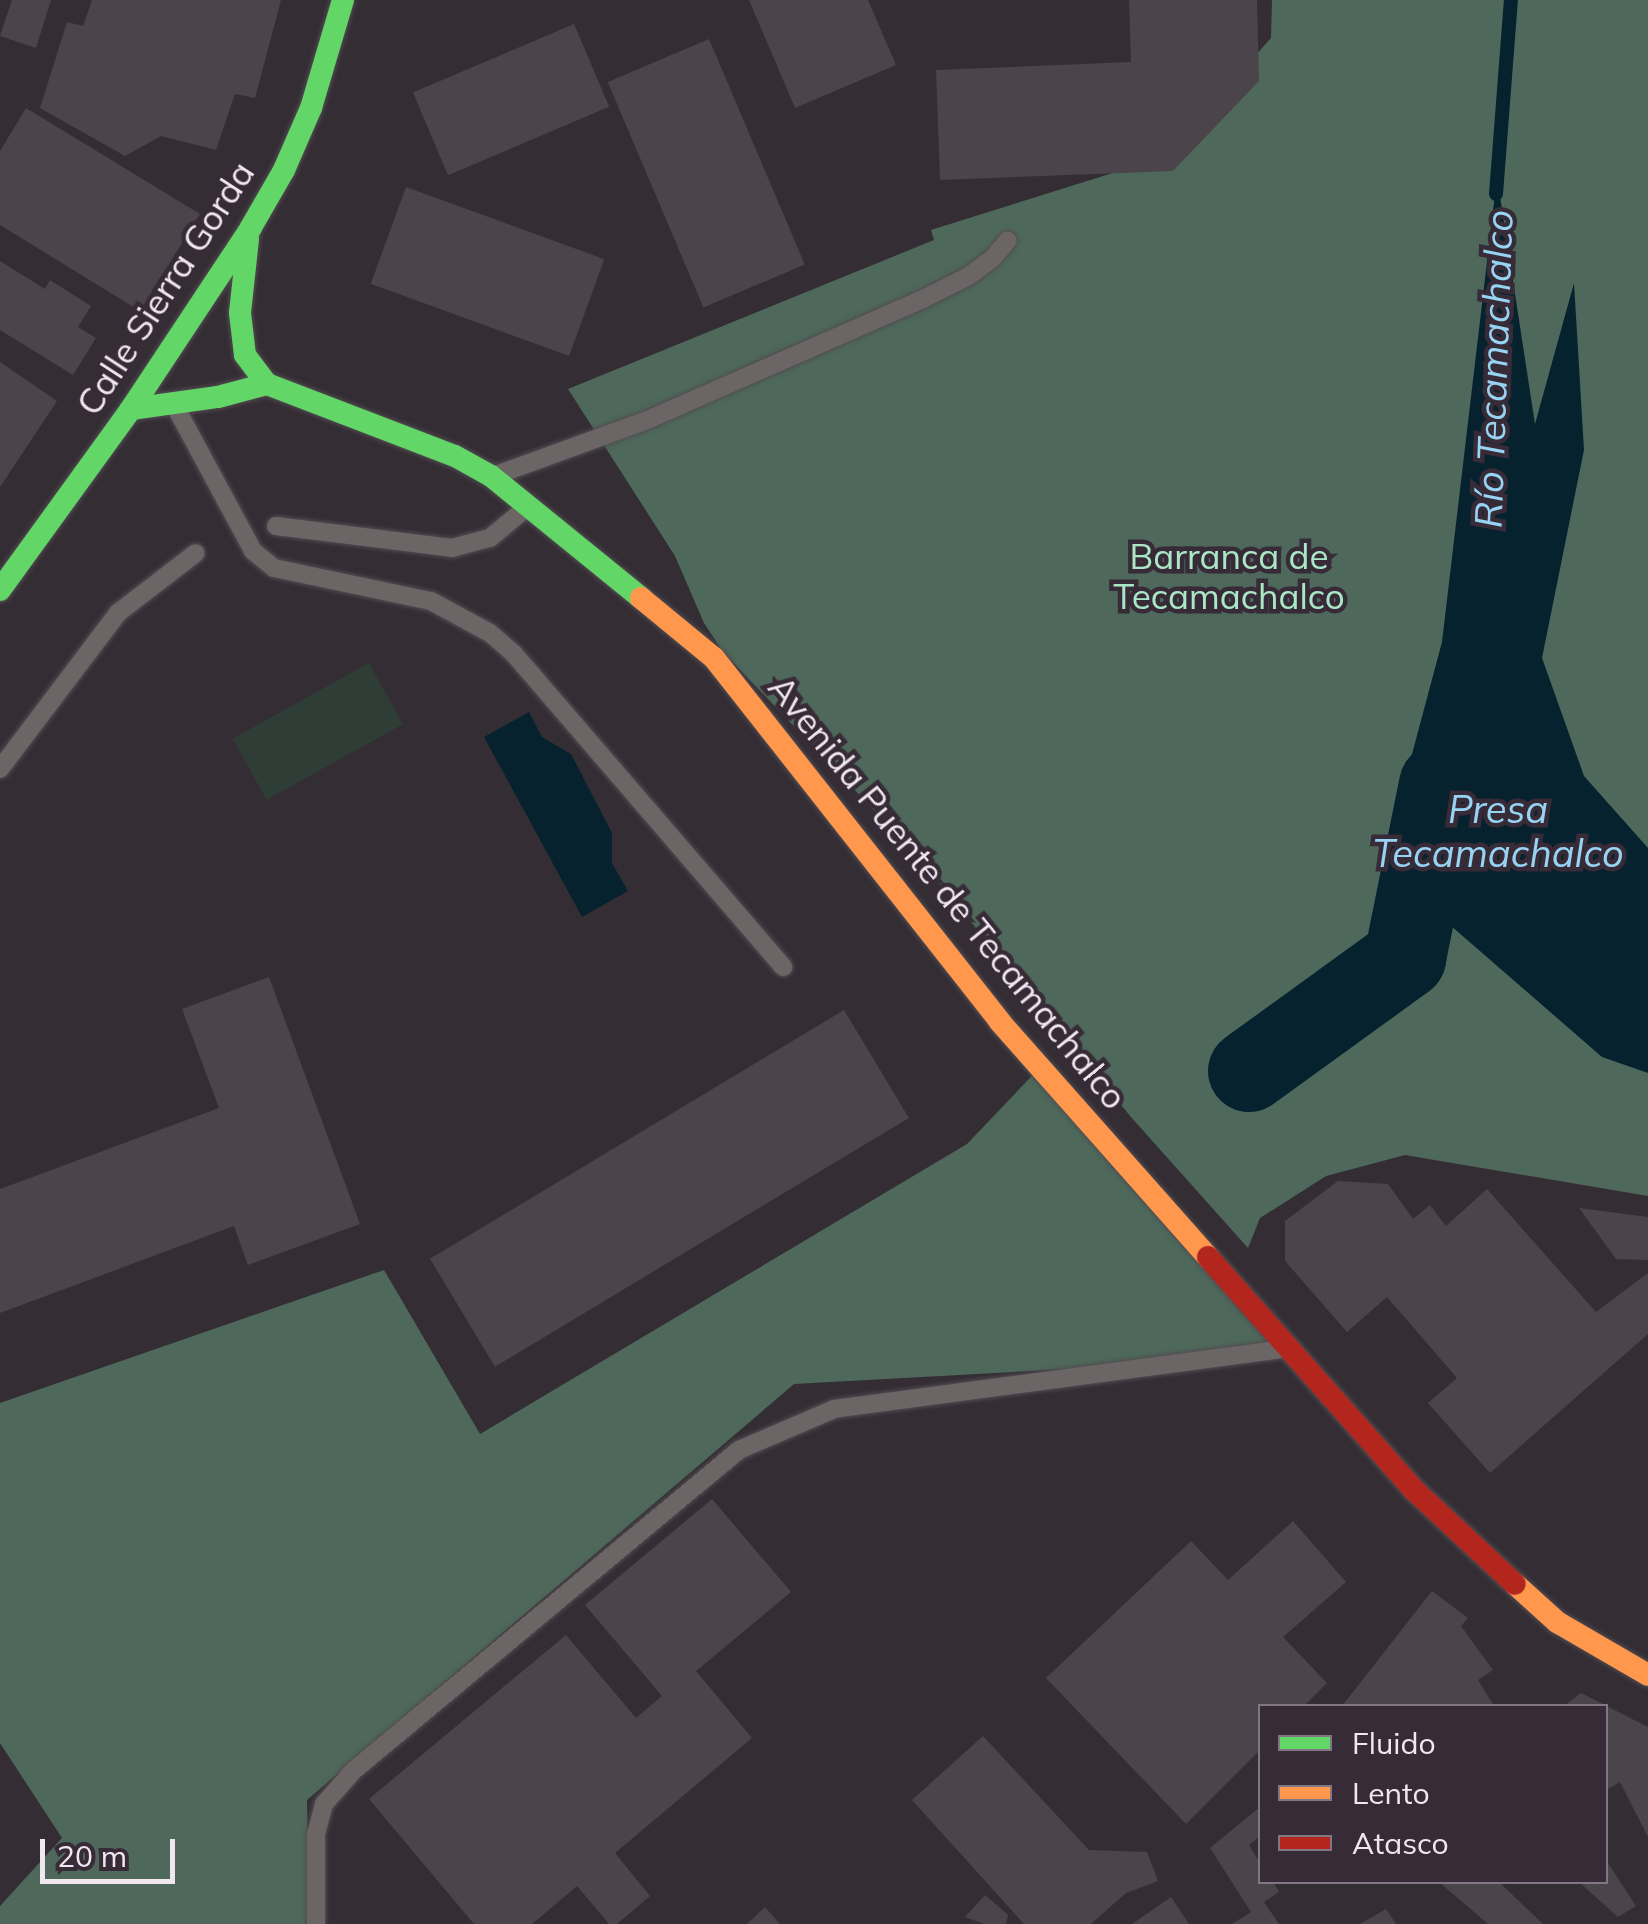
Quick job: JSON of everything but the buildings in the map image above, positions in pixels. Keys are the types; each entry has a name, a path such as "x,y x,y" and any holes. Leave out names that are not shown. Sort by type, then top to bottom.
{"main road":[{"name":"Calle Sierra Gorda","path":"0,590 131,409 250,229 284,170 311,108 344,0"},
{"path":"131,409 218,397 267,384 246,354 240,313 242,270 250,229"},
{"name":"Avenida Puente de Tecamachalco","path":"267,384 455,456 491,476 714,658 1000,1022 1293,1348 1413,1489 1480,1555 1557,1622 1648,1675"}],"lane":[{"path":"491,476 645,420 923,299 981,267 1008,240"},
{"path":"172,402 253,550 274,568 431,601 490,633 514,654 783,967"},
{"path":"276,526 452,548 490,538 528,506"},
{"path":"0,769 118,614 196,553"},
{"path":"316,1924 316,1834 324,1804 344,1782 739,1450 834,1408 1293,1348"}],"green space":[{"name":"Barranca de Tecamachalco","path":"1272,0 1648,0 1648,1196 1405,1155 1326,1176 1260,1218 1248,1248 1131,1117 912,850 723,652 704,623 675,556 568,389 934,240 931,230 1164,157 1271,38"},
{"path":"369,663 403,724 266,800 233,739"},
{"path":"1047,1060 1306,1356 794,1384 307,1800 309,1924 0,1924 0,1906 62,1838 0,1743 0,1403 384,1270 480,1434 967,1144"}],"water":[{"name":"Presa Tecamachalco","path":"1497,177 1535,424 1574,283 1584,450 1542,658 1584,776 1648,848 1648,1073 1602,1057 1382,866 1442,642"},
{"path":"529,712 542,737 571,754 612,833 612,863 628,891 582,917 484,737"}],"waterway":[{"name":"Río Tecamachalco","path":"1496,194 1511,0"},
{"name":"Río Tecamachalco","path":"1249,1071 1405,958 1440,785"}],"traffic: fast":[{"path":"0,590 131,409 250,229 284,170 311,108 343,0"},
{"path":"248,239 240,313 245,355 267,384"},
{"path":"131,409 218,397 267,384 455,456 491,476 641,598"}],"traffic: slow":[{"path":"641,598 714,658 1000,1022 1208,1257"},
{"path":"1515,1584 1557,1622 1648,1675"}],"traffic: jam":[{"path":"1208,1257 1413,1489 1515,1584"}]}
